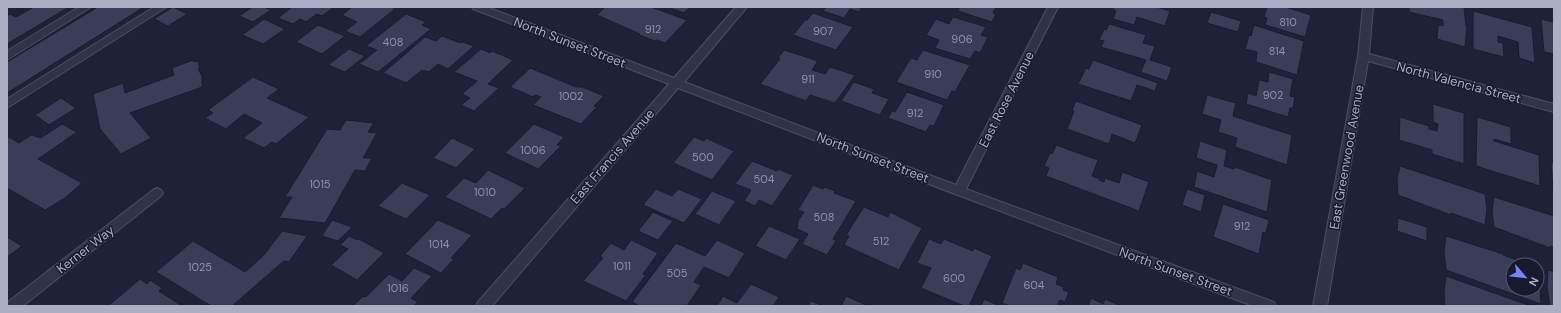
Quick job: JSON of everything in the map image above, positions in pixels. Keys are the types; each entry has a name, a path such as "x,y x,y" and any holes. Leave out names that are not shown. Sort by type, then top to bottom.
{"street":[{"path":"7,56 86,7"},
{"name":"North Sunset Street","path":"477,7 1269,306"},
{"name":"East Francis Avenue","path":"483,306 742,7"},
{"name":"East Rose Avenue","path":"959,190 1053,7"},
{"name":"East Greenwood Avenue","path":"1320,306 1363,56 1368,7"},
{"path":"7,104 160,8"},
{"name":"North Valencia Street","path":"1363,56 1554,108"},
{"name":"Kerner Way","path":"12,306 157,193"}],"building":[{"path":"34,7 69,7 7,44 7,16 10,14 16,17"},
{"path":"98,7 144,7 7,93 7,62"},
{"path":"173,7 187,14 168,26 154,19"},
{"path":"252,7 264,7 271,10 253,22 239,16"},
{"path":"292,7 334,7 322,16 317,14 306,22 300,19 293,24 278,18"},
{"path":"352,7 391,7 395,9 360,37 345,31 357,22 342,15"},
{"path":"605,7 651,7 687,20 665,43 639,35 640,34 597,15"},
{"path":"668,7 690,7 684,13"},
{"path":"826,7 862,7 859,12 850,9 844,18 823,11"},
{"path":"960,7 996,7 993,13 996,14 992,22 958,11"},
{"path":"1114,7 1156,7 1170,11 1165,26 1137,17 1134,25 1113,19 1116,11 1113,9"},
{"path":"1267,7 1285,7 1311,15 1305,37 1265,25 1267,18 1264,17"},
{"path":"1409,7 1464,7 1467,27 1465,47 1437,39 1438,25 1443,26 1443,20 1409,12"},
{"path":"1473,11 1532,27 1535,63 1519,58 1518,42 1498,36 1498,42 1503,43 1504,57 1473,49"},
{"path":"1211,12 1241,21 1238,32 1207,23"},
{"path":"813,13 853,27 836,50 793,35 805,20 807,20"},
{"path":"406,14 426,22 422,25 431,29 378,72 359,64 377,50 366,46"},
{"path":"953,17 986,27 981,35 988,37 980,53 975,51 970,59 935,48 939,40 926,35 936,19 949,24"},
{"path":"264,19 285,29 263,44 242,35"},
{"path":"1541,19 1554,22 1554,54 1544,52"},
{"path":"1109,24 1146,35 1143,43 1155,46 1150,60 1172,67 1167,81 1141,71 1146,60 1101,47 1104,41 1099,40 1104,29 1106,30"},
{"path":"318,25 345,36 322,54 296,42"},
{"path":"1254,25 1304,41 1297,75 1256,62 1257,52 1245,49"},
{"path":"442,36 460,43 463,42 474,46 448,69 438,64 429,72 422,70 406,83 383,73 425,37 436,41"},
{"path":"349,49 365,56 345,72 328,65"},
{"path":"481,49 490,53 492,51 513,60 488,84 499,88 474,111 461,105 470,98 462,94 477,81 454,72"},
{"path":"784,50 818,61 812,70 825,74 830,67 855,75 835,103 810,95 806,101 760,84 780,59 778,58"},
{"path":"923,50 970,65 955,92 952,91 947,100 896,82 911,58 917,60"},
{"path":"193,60 194,62 198,61 200,69 198,69 202,76 202,87 130,113 151,138 121,154 100,129 93,94 123,83 125,93 174,75 172,68"},
{"path":"1093,60 1158,83 1155,91 1137,85 1131,101 1078,84 1086,68 1089,69"},
{"path":"530,68 576,87 582,87 604,96 594,106 597,107 581,124 533,105 541,97 535,95 533,97 510,87"},
{"path":"1269,72 1293,79 1290,96 1295,97 1293,108 1290,108 1288,117 1246,104 1248,93 1256,96 1259,80 1268,82"},
{"path":"253,77 279,89 267,98 309,117 276,144 272,142 264,148 243,138 262,123 244,114 226,129 205,118 213,113 208,110"},
{"path":"854,82 874,89 872,93 889,99 880,115 841,101"},
{"path":"907,92 944,105 934,126 930,125 926,132 888,118 892,111 895,112"},
{"path":"1207,95 1236,103 1233,116 1292,135 1287,165 1235,147 1237,138 1218,132 1221,120 1202,114"},
{"path":"61,98 76,108 49,125 35,115"},
{"path":"1076,101 1142,125 1135,143 1112,134 1109,144 1067,129"},
{"path":"1433,104 1464,113 1464,164 1432,154 1432,150 1399,140 1400,117 1429,126 1429,129 1437,131 1438,124 1433,122"},
{"path":"1477,117 1511,127 1511,144 1494,139 1494,141 1539,155 1540,186 1476,166"},
{"path":"346,120 374,123 368,132 377,133 363,158 372,158 365,171 355,170 325,223 279,218 292,197 285,197 327,129 340,130"},
{"path":"62,124 77,132 38,159 82,183 65,198 45,210 7,188 7,139 9,137 19,143 31,135 41,138"},
{"path":"534,124 564,137 557,145 561,146 538,169 505,153"},
{"path":"694,137 704,141 706,138 734,151 712,180 673,163"},
{"path":"452,138 475,149 456,168 433,158"},
{"path":"1200,141 1227,150 1224,166 1234,169 1235,167 1272,180 1267,212 1194,187 1197,171 1214,177 1217,165 1196,158"},
{"path":"1056,145 1098,160 1092,176 1104,182 1105,178 1119,183 1122,172 1149,182 1139,211 1046,176 1049,168 1044,166 1050,153 1052,154"},
{"path":"752,161 777,171 778,169 793,175 772,206 759,200 755,206 744,201 751,190 735,184"},
{"path":"1551,162 1554,163 1554,190 1553,189"},
{"path":"1400,166 1485,194 1487,209 1485,225 1451,213 1451,215 1398,195 1397,179"},
{"path":"488,170 525,188 504,209 502,208 491,219 445,197 464,178 476,183"},
{"path":"402,183 430,195 406,219 378,206"},
{"path":"813,185 823,189 825,187 835,191 834,193 856,201 833,239 836,241 827,255 802,244 808,234 797,229 798,221 804,212 798,210"},
{"path":"656,189 672,196 678,189 702,199 684,223 643,205"},
{"path":"1187,189 1205,195 1201,212 1182,205"},
{"path":"712,191 736,201 719,225 695,214"},
{"path":"1494,197 1554,216 1554,248 1550,246 1550,248 1494,227 1492,211"},
{"path":"1223,204 1269,220 1266,233 1263,232 1259,254 1213,237"},
{"path":"864,207 888,217 890,212 922,228 899,270 844,245 849,236 846,235"},
{"path":"653,212 673,221 658,240 638,231"},
{"path":"1398,218 1427,227 1427,241 1397,231"},
{"path":"332,220 352,227 338,241 322,236"},
{"path":"438,220 472,235 451,258 454,259 441,273 405,254"},
{"path":"769,226 800,239 786,260 755,246"},
{"path":"282,231 307,236 289,262 284,261 232,306 211,306 156,272 193,241 245,272 264,255"},
{"path":"349,236 357,240 359,239 384,253 357,280 331,265 348,249 340,245"},
{"path":"1446,236 1509,257 1505,257 1505,291 1446,270 1444,252"},
{"path":"7,237 22,246 7,257"},
{"path":"929,239 941,244 944,239 973,251 974,248 992,256 969,306 964,306 921,288 931,268 917,263"},
{"path":"631,240 658,253 643,274 646,275 626,301 583,281 603,258 600,256 611,243 624,250"},
{"path":"717,240 745,253 729,278 704,267 694,282 701,285 687,306 640,306 632,302 676,243 705,256"},
{"path":"1023,263 1058,277 1056,284 1064,287 1063,290 1069,292 1065,302 1060,300 1057,306 1010,306 1002,303 1016,268 1020,270"},
{"path":"414,268 432,276 411,298 418,302 414,306 353,306 363,296 366,297 389,274 402,281"},
{"path":"1548,270 1554,272 1554,306 1550,306 1547,287"},
{"path":"1446,276 1531,306 1445,306 1444,293"},
{"path":"140,279 147,284 150,280 162,288 159,291 182,306 108,306"},
{"path":"751,284 779,297 774,305 775,306 717,306 723,296 737,303"},
{"path":"846,296 868,306 841,306"},
{"path":"1521,297 1541,297 1541,304"},
{"path":"1091,298 1103,304 1105,299 1121,306 1088,306"},
{"path":"984,299 1000,306 981,306"},
{"path":"811,301 823,306 807,306"}]}
